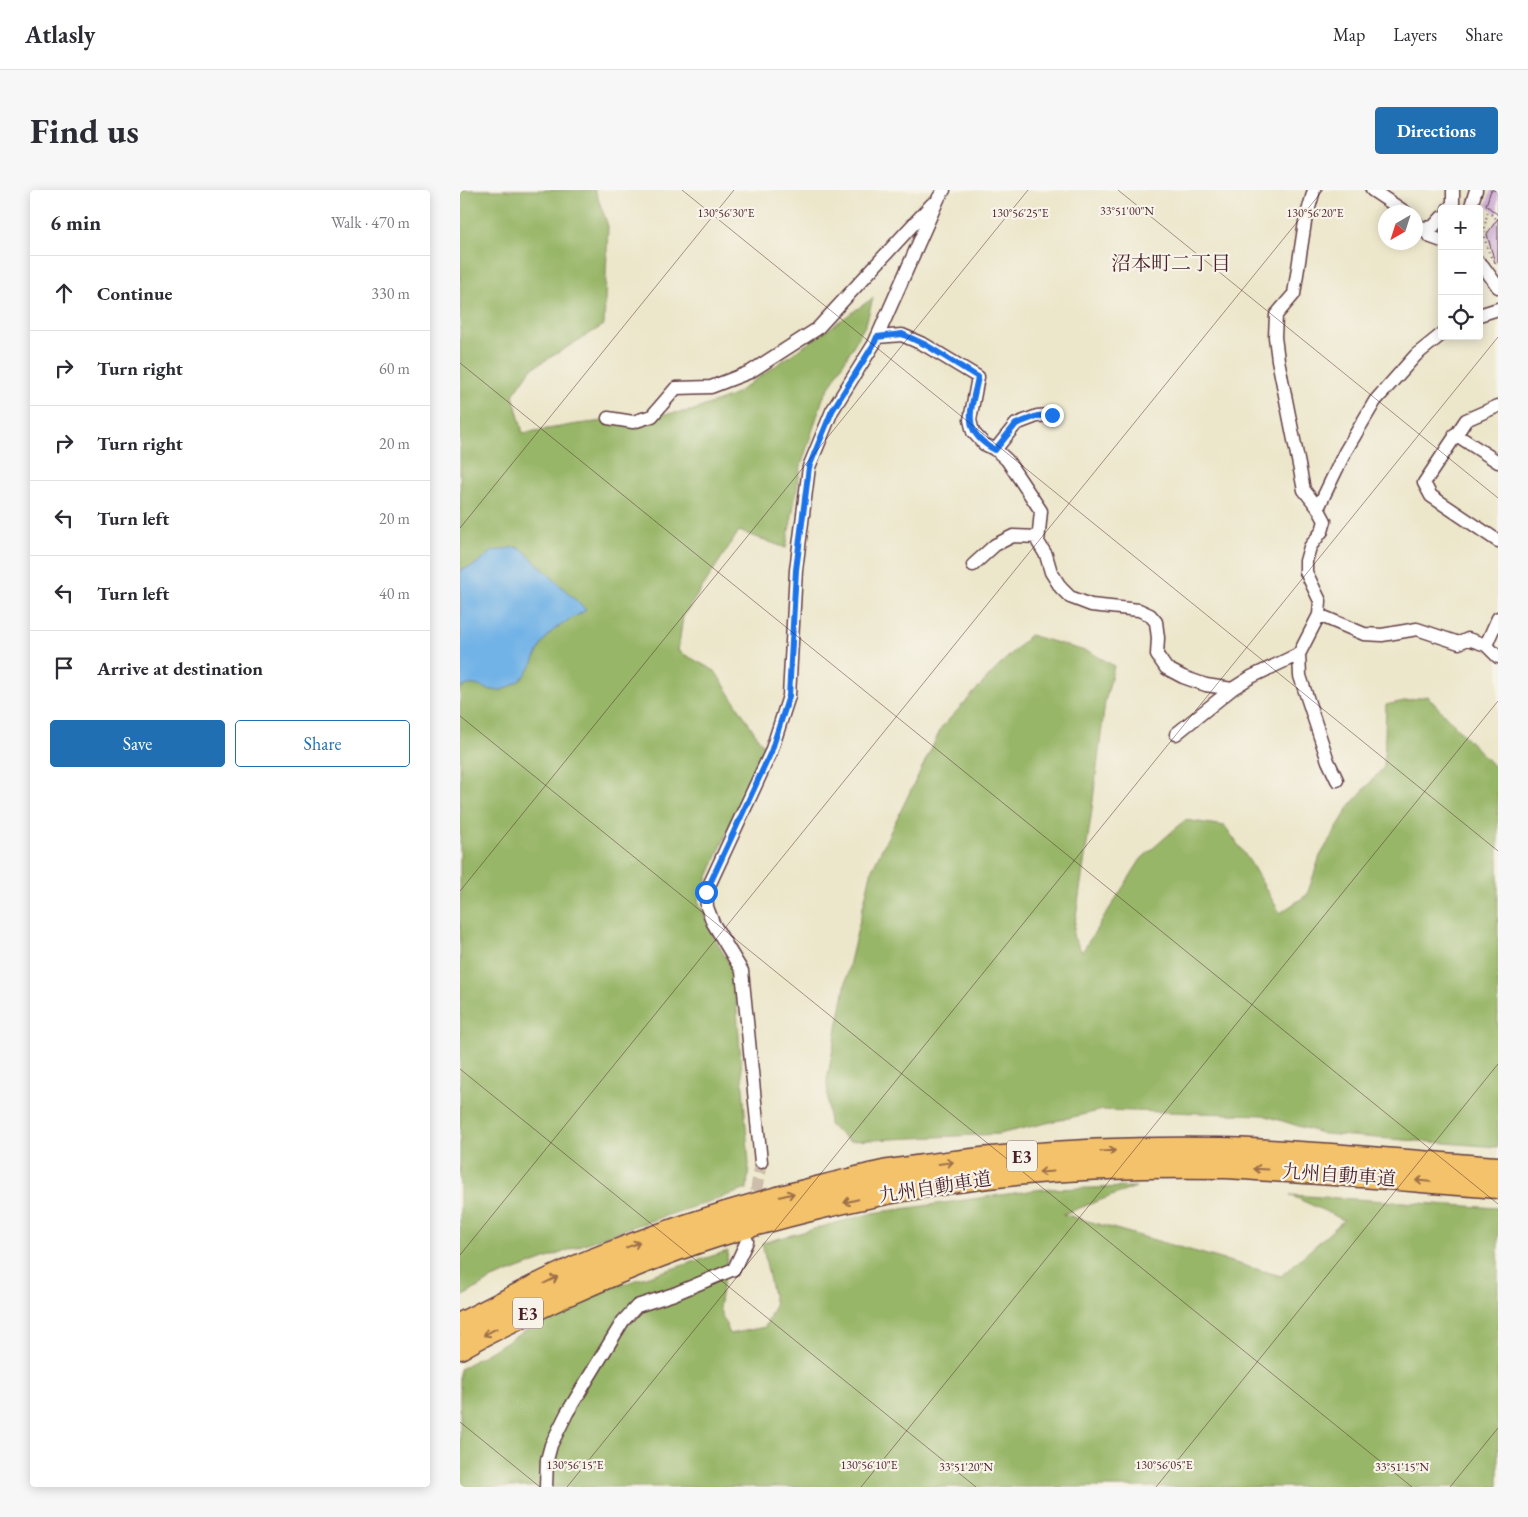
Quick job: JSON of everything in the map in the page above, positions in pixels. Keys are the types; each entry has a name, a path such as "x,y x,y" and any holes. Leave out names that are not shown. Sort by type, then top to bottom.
{"highway":[{"name":"九州自動車道","path":"460,1348 515,1318 646,1239 752,1204 886,1172 964,1161 1035,1154 1114,1150 1220,1149 1348,1156 1471,1176 1498,1187"},
{"name":"九州自動車道","path":"1471,1176 1498,1168"},
{"name":"九州自動車道","path":"460,1324 592,1272"}],"street":[{"path":"1314,190 1305,222 1294,294 1276,315 1275,337 1304,490 1325,521 1322,531 1310,547 1306,561 1306,572 1320,601 1319,615 1299,654 1300,676 1328,761 1337,780"},
{"path":"1372,190 1394,205"},
{"path":"1451,205 1453,190"},
{"path":"1471,205 1476,190"},
{"path":"761,1162 742,971 713,923 707,906 706,892 771,752 789,696 796,570 809,467 832,411 874,344 941,193"},
{"path":"608,418 633,422 652,416 676,388 712,387 750,372 817,329 941,193"},
{"path":"1423,226 1433,227 1438,221"},
{"path":"1423,229 1431,237 1438,240"},
{"path":"1483,268 1498,287"},
{"path":"1483,315 1498,309"},
{"path":"877,337 902,334 926,345 978,377 970,420 973,432 984,444 1007,460 1041,511 1038,542 1046,555 1051,572 1060,588 1070,597 1091,605 1140,610 1150,615 1156,622 1158,638 1157,656 1166,668 1206,686 1232,690"},
{"path":"1318,508 1345,452 1375,401 1416,355 1438,337"},
{"path":"1498,406 1466,420 1424,483 1431,496 1498,541"},
{"path":"995,450 1016,424 1037,416 1052,415"},
{"path":"1455,434 1498,462"},
{"path":"972,565 995,545 1013,536 1038,537"},
{"path":"1319,615 1364,634 1382,635 1417,629 1460,643 1468,639 1486,645 1498,657"},
{"path":"1486,645 1498,618"},
{"path":"1176,734 1251,677 1299,654"},
{"path":"546,1487 547,1460 551,1445 567,1413 622,1321 637,1306 674,1294 734,1269 747,1241"}],"path":[{"path":"1494,260 1490,254 1484,227 1488,212 1498,220"}],"green space":[{"path":"460,190 595,190 608,226 604,325 531,369 513,395 523,433 578,424 691,411 732,396 873,298 866,324 823,398 801,466 786,548 739,531 683,617 678,651 715,671 764,747 698,900 710,930 734,972 749,1164 747,1189 611,1234 492,1279 460,1298"},
{"path":"1030,635 1092,653 1114,666 1105,702 1091,817 1073,936 1082,952 1141,859 1185,820 1225,826 1250,862 1280,913 1307,895 1320,856 1351,804 1384,767 1386,705 1427,696 1498,771 1498,1147 1324,1134 1263,1115 1103,1110 999,1134 849,1141 829,1125 827,1080 849,966 872,869 942,727"},
{"path":"1136,1187 1063,1214 1281,1276 1344,1220 1290,1195 1498,1208 1498,1487 460,1487 460,1369 525,1331 611,1288 728,1251 719,1308 730,1334 765,1327 775,1305 762,1243 873,1213 1043,1189"}],"water":[{"path":"516,547 523,550 586,610 550,633 542,644 533,663 520,680 504,689 498,690 476,685 464,686 460,689 460,570 473,566 493,551"}],"building":[{"path":"1491,190 1498,190 1498,215 1486,205"},
{"path":"1498,218 1498,262 1495,263 1487,234"}],"tunnel":[{"path":"753,1209 761,1162"}],"district":[{"name":"沼本町二丁目","path":"1171,263"}],"route":[{"path":"706,892 771,752 789,696 796,570 809,467 832,411 877,337 902,334 926,345 978,377 970,420 973,432 984,444 995,450 1016,424 1037,416 1052,415"}]}
